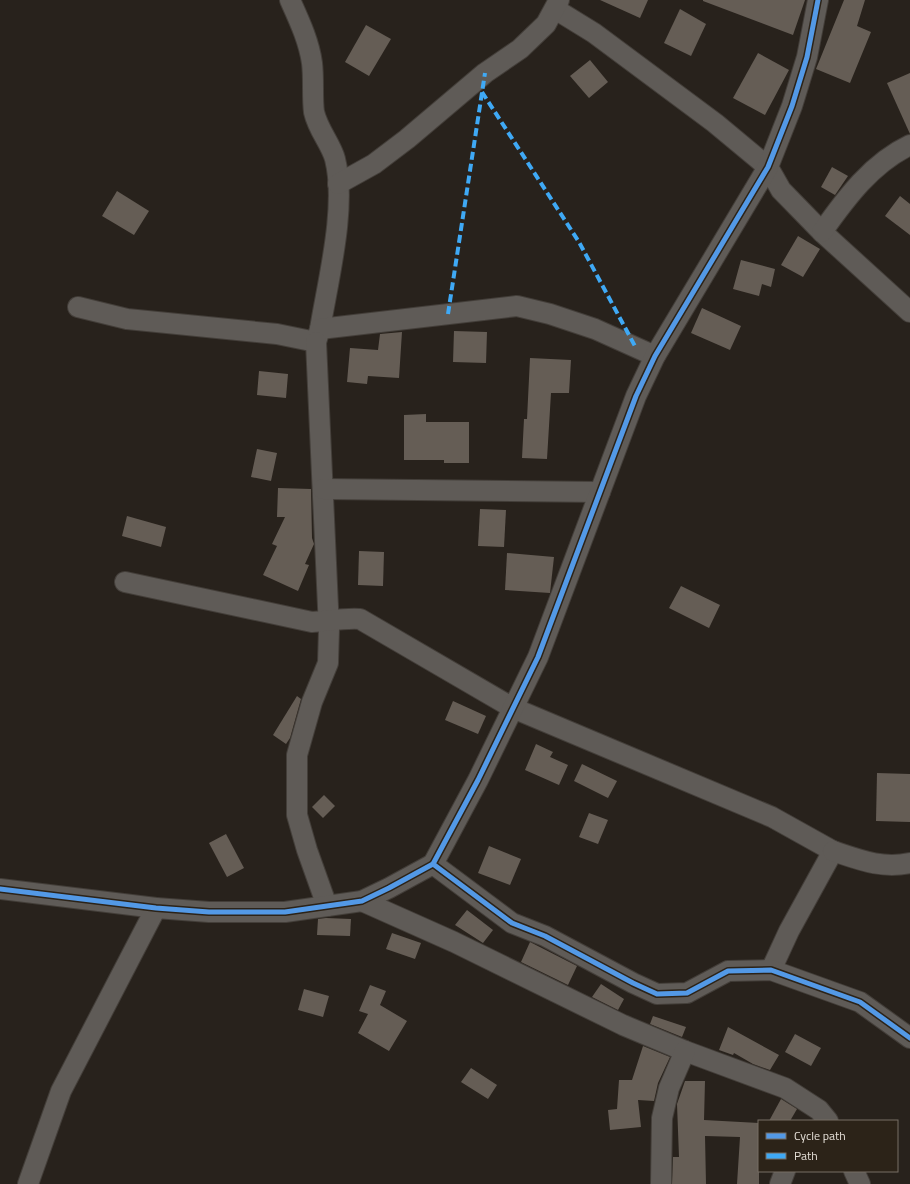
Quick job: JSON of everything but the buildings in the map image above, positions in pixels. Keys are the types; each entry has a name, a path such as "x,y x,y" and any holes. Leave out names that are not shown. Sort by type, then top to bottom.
{"street":[{"path":"290,0 304,32 311,61 314,112 322,134 335,158 338,184 339,209 318,335 329,622 328,663 312,702 297,755 298,815 307,850 327,906"},
{"path":"0,889 156,908 209,912 285,912 362,901 433,864 478,780 538,657 636,396 655,356 768,167 792,106 808,57 818,0"},
{"path":"338,184 374,164 407,139 485,73 520,49 546,24 557,4 715,123 768,167 781,190 822,232 910,312"},
{"path":"822,232 839,207 861,182 882,162 910,145"},
{"path":"78,307 127,319 277,334 318,335 517,306 550,314 595,330 655,356"},
{"path":"323,489 600,492"},
{"path":"125,582 312,622 329,622 347,618 360,619 513,708 772,817 833,851 873,864 886,866 910,863"},
{"path":"771,970 789,932 833,851"},
{"path":"433,864 512,923 545,936 633,983 657,994 687,993 728,971 771,970 860,1002 910,1038"},
{"path":"362,901 454,942 623,1025 685,1051 785,1088 819,1110 827,1120"},
{"path":"28,1184 60,1091 156,908"},
{"path":"661,1184 662,1118 665,1103 676,1069 685,1051"},
{"path":"780,1184 785,1172"},
{"path":"854,1172 860,1184"}],"marked path":[{"path":"448,314 485,73"},
{"path":"482,92 579,242 636,348"}],"cycle path":[{"path":"433,864 478,780 538,657 636,396 655,356 768,167 792,106 807,57 818,0"},
{"path":"0,889 156,908 209,912 285,912 362,901 433,864 512,923 545,936 633,983 657,994 687,993 728,971 771,970 860,1002 910,1038"}]}
